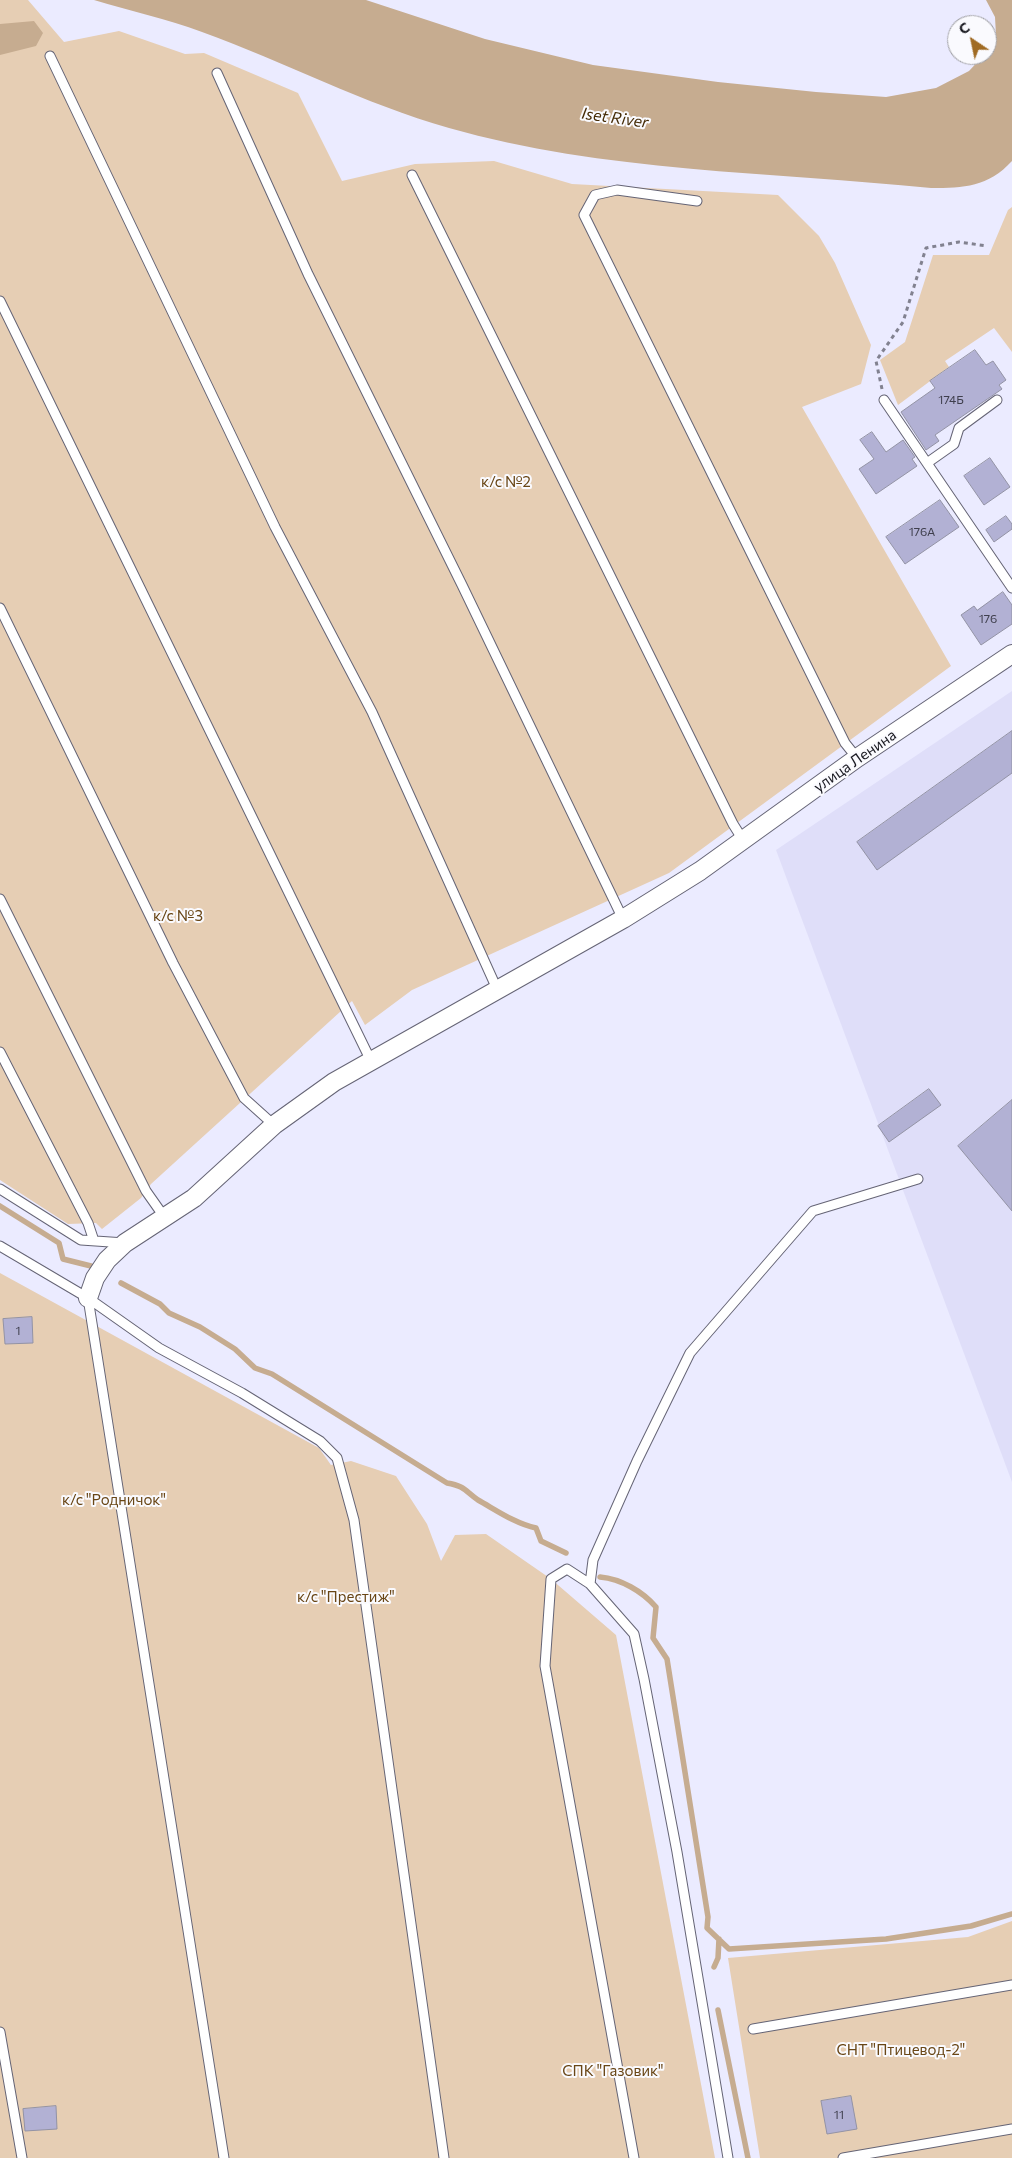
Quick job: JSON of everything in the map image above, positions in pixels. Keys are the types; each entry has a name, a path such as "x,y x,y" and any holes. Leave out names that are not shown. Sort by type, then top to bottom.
{"street":[{"name":"улица Ленина","path":"88,1298 95,1278 103,1266 125,1243 194,1198 274,1124 334,1082 623,919 700,871 857,758 1012,654"}],"lane":[{"path":"50,56 275,527 372,712 497,989"},
{"path":"217,73 308,274 462,585 623,919"},
{"path":"412,175 729,816 743,840"},
{"path":"697,201 617,190 595,195 584,215 845,743 857,758"},
{"path":"0,301 371,1061"},
{"path":"884,400 1012,588"},
{"path":"927,463 954,444 959,428 997,400"},
{"path":"0,608 173,963 244,1098 274,1124"},
{"path":"0,899 146,1191 165,1218"},
{"path":"0,1052 88,1223 94,1241"},
{"path":"590,1584 593,1560 637,1461 690,1353 813,1211 918,1179"},
{"path":"0,1189 81,1240 125,1243"},
{"path":"0,1246 88,1298 159,1348 242,1393 320,1441 337,1458 354,1520 444,2158"},
{"path":"88,1298 224,2158"},
{"path":"634,2158 545,1666 551,1579 567,1569 590,1584 634,1634 677,1852 728,2158"},
{"path":"753,2029 1012,1985"},
{"path":"0,2032 22,2158"},
{"path":"843,2158 1012,2129"}],"path":[{"path":"884,400 876,361 903,322 926,248 959,242 987,246"}],"shaded area":[{"path":"1012,691 1012,1482 776,850"}],"green space":[{"name":"к/с №2","path":"0,0 28,0 64,42 119,31 185,54 204,53 298,93 342,181 415,164 494,161 572,184 778,195 819,236 835,263 871,345 861,384 802,407 951,666 669,873 412,990 365,1025 352,1001 151,1184 141,1198 102,1229 96,1223 68,1224 0,1180"},
{"path":"1012,207 1012,352 994,328 945,361 949,367 898,405 880,360 905,342 933,255 989,255 1008,210"},
{"path":"0,1273 319,1448 331,1465 351,1461 396,1476 427,1524 441,1561 455,1535 486,1534 551,1579 616,1635 715,2158 0,2158"},
{"name":"СНТ \"Птицевод-2\"","path":"1012,1921 1012,2158 760,2158 728,1958 968,1937"}],"water":[{"name":"Iset River","path":"94,0 366,0 485,39 593,65 718,82 886,97 936,88 969,71 975,65 997,65 997,15 994,15 986,0 1012,0 1012,161 1003,170 985,181 965,186 931,188 688,168 567,154 507,143 417,118 355,95 264,56 162,19"},
{"path":"34,21 43,33 36,46 0,55 0,24"}],"building":[{"path":"975,350 986,365 993,361 1006,380 999,385 1002,389 935,435 939,441 926,450 901,412 935,388 930,381"},
{"path":"872,432 886,452 903,440 915,457 912,459 917,466 876,494 859,469 874,459 860,440"},
{"path":"990,458 1010,487 984,505 964,476"},
{"path":"940,500 959,527 905,564 886,537"},
{"path":"1006,516 1012,524 1012,529 994,542 986,530"},
{"path":"1003,592 1012,605 1012,624 981,645 961,615 974,606 977,610"},
{"path":"1012,731 1012,773 877,870 857,842"},
{"path":"929,1089 941,1105 889,1142 878,1126"},
{"path":"1012,1100 1012,1211 958,1146"},
{"path":"32,1317 33,1343 5,1344 3,1319"},
{"path":"851,2096 857,2129 827,2134 821,2101"},
{"path":"56,2106 57,2129 25,2131 23,2109"}],"waterway":[{"path":"0,1206 59,1243 63,1259 91,1266"},
{"path":"121,1283 160,1304 169,1313 200,1327 235,1349 255,1368 272,1374 447,1483 461,1487 478,1500 514,1520 536,1528 541,1541 566,1553"},
{"path":"600,1577 616,1580 631,1587 656,1607 653,1638 667,1659 708,1917 707,1928 729,1949 886,1939 971,1926 1012,1914"},
{"path":"714,1967 718,1958 719,1939"},
{"path":"718,2010 748,2158"}],"park label":[{"name":"к/с №3","path":"178,916"},
{"name":"к/с \"Родничок\"","path":"114,1500"},
{"name":"к/с \"Престиж\"","path":"346,1597"},
{"name":"СПК \"Газовик\"","path":"613,2071"}]}
